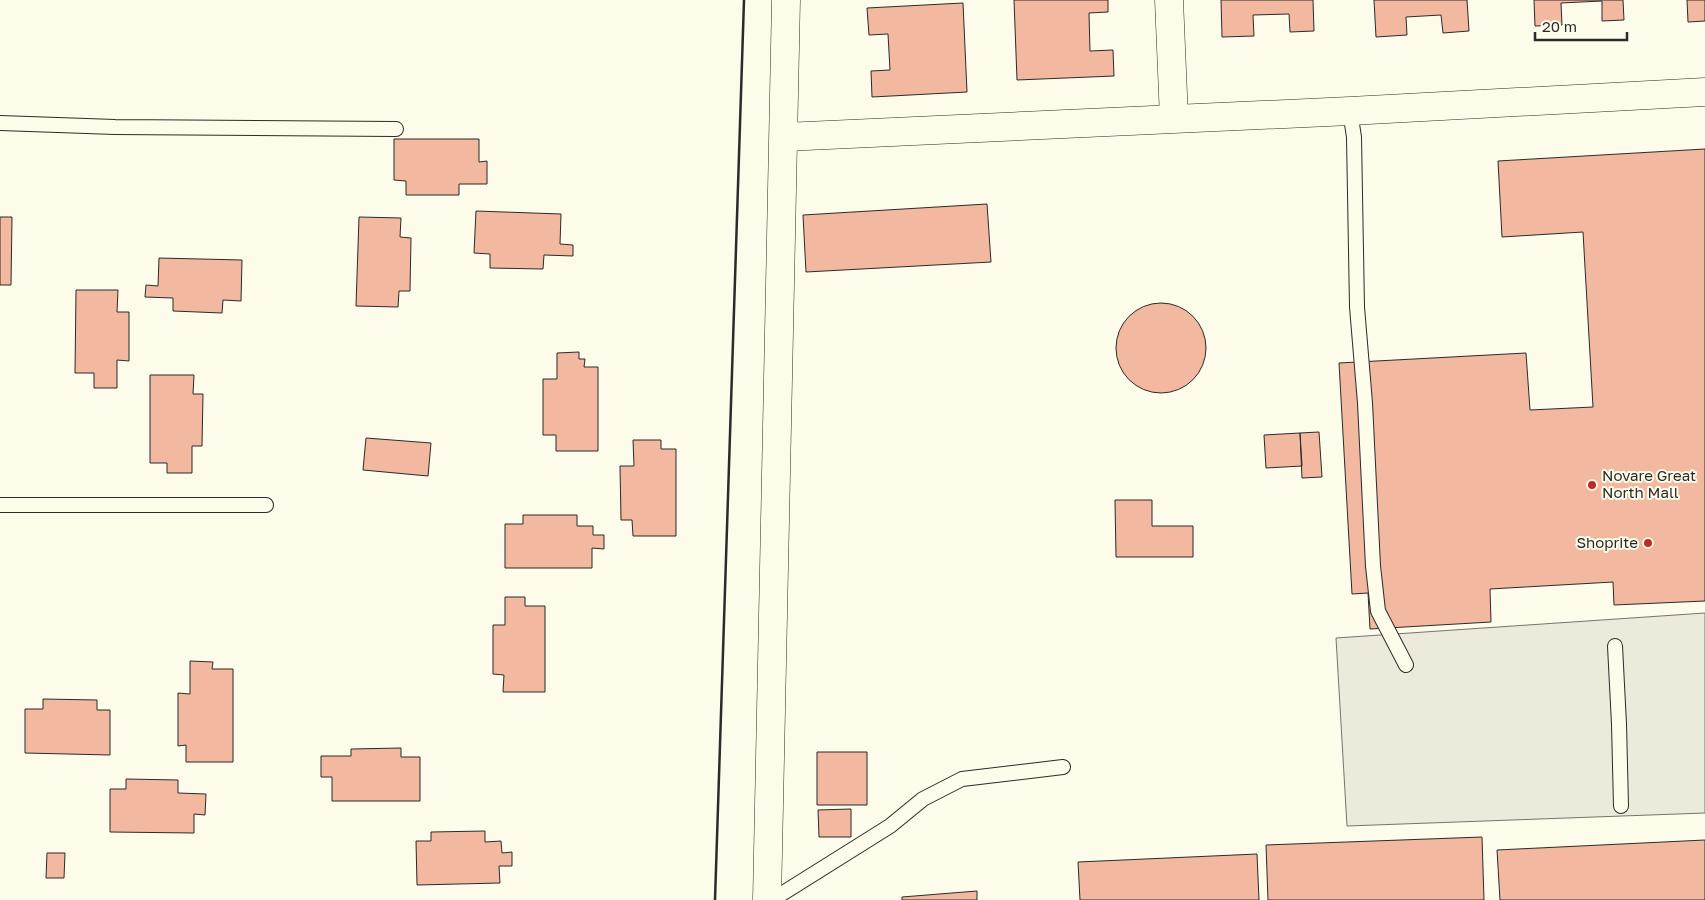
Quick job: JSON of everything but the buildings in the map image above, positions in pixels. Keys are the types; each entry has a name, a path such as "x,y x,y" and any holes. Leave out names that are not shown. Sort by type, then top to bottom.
{"street":[{"path":"767,900 786,0"},
{"path":"1169,0 1174,118"},
{"path":"784,137 1350,111 1705,92"}],"lane":[{"path":"1350,111 1354,137 1357,307 1365,403 1373,566 1378,611 1406,665"},
{"path":"0,123 115,127 396,129"},
{"path":"0,505 266,505"},
{"path":"1615,646 1621,806"},
{"path":"772,900 890,826 923,799 962,779 1063,767"}],"shaded area":[{"path":"1705,613 1705,813 1347,826 1336,638"}],"wall":[{"path":"715,900 744,0"}],"place":[{"name":"Novare Great North Mall","path":"1592,485"},
{"name":"Shoprite","path":"1648,543"}]}
